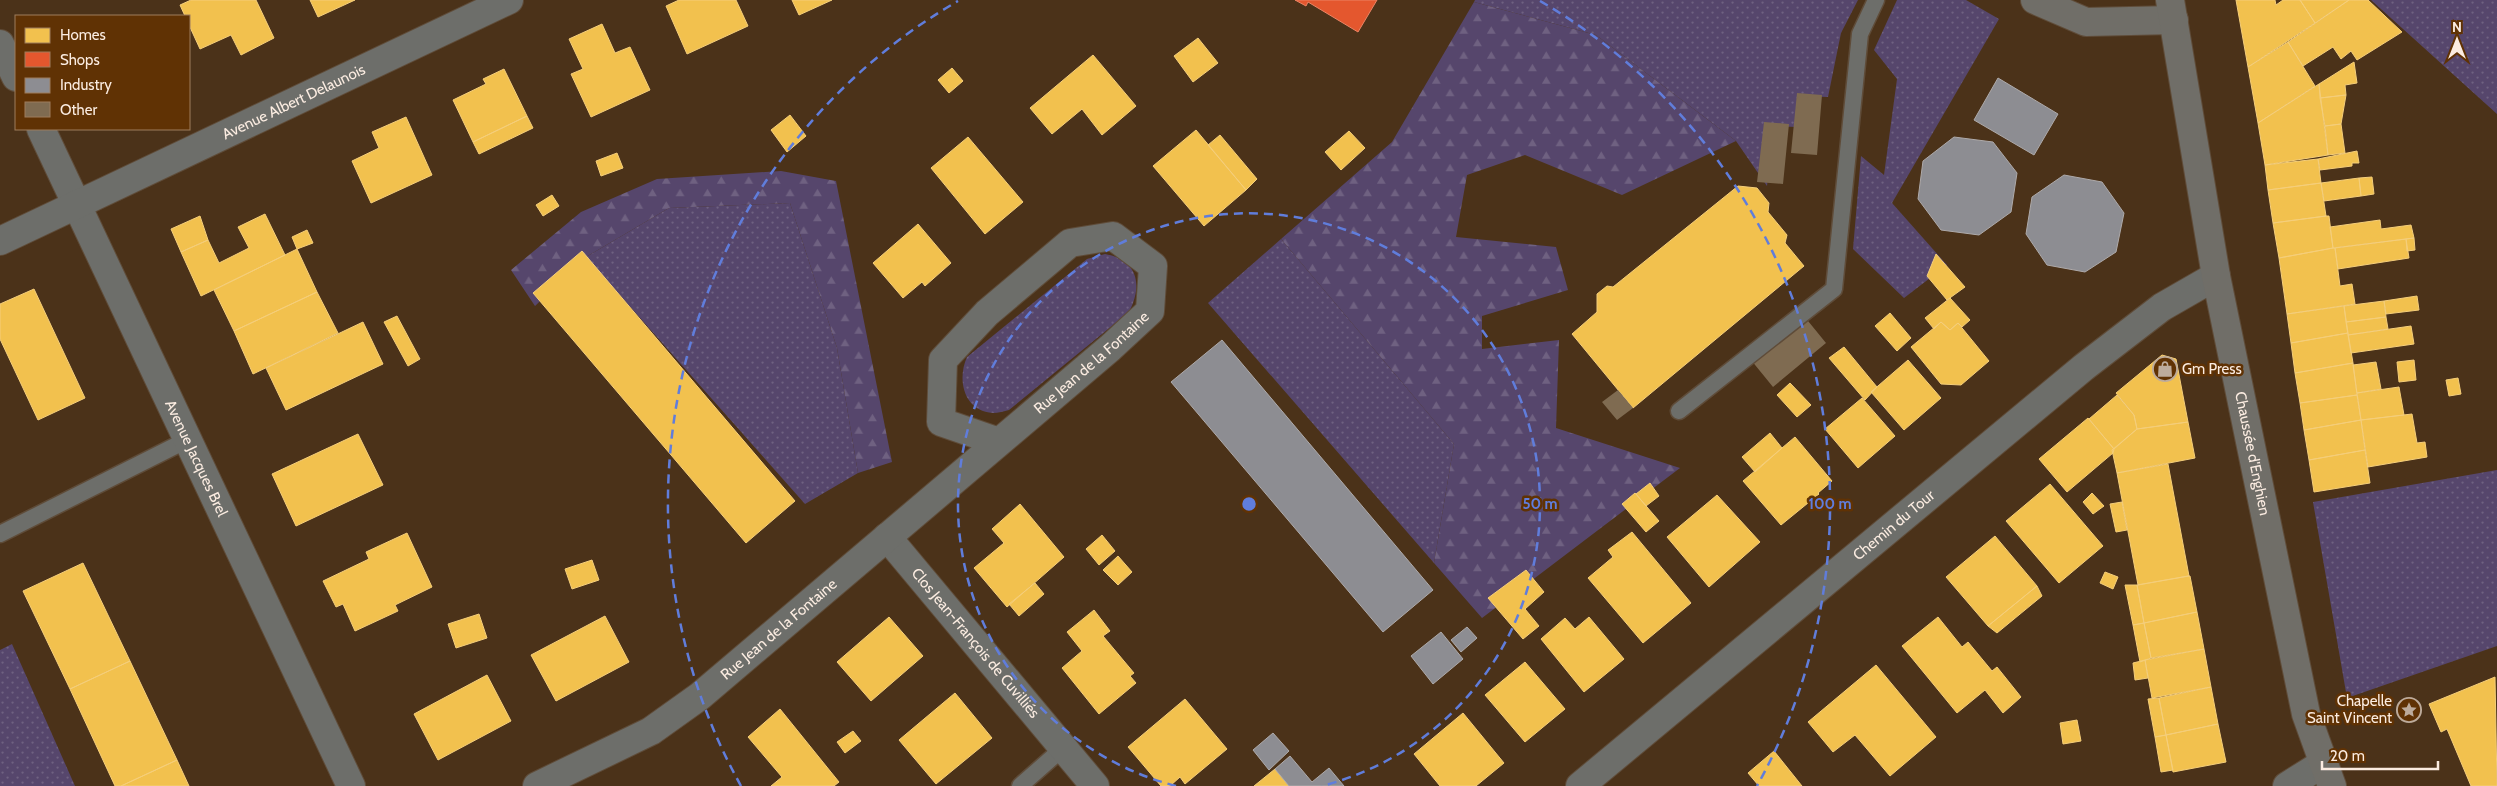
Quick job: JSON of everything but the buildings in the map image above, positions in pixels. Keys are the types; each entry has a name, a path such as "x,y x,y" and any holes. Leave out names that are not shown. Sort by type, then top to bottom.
{"main road":[{"path":"2034,0 2086,22 2172,10"},
{"name":"Chaussée d'Enghien","path":"2172,10 2216,276 2306,714 2327,775"}],"street":[{"name":"Avenue Albert Delaunois","path":"0,241 509,0"},
{"path":"0,44 15,75"},
{"name":"Avenue Jacques Brel","path":"41,130 352,786"},
{"name":"Rue Jean de la Fontaine","path":"537,786 651,731 700,696 1110,348 1150,310 1152,266 1113,236 1070,243 988,313 944,360 941,422 999,442"},
{"name":"Chemin du Tour","path":"1580,786 2084,367 2162,307 2216,276"},
{"name":"Clos Jean-François de Cuvilliés","path":"887,537 1096,786"},
{"path":"2287,786 2327,775"}],"lane":[{"path":"1679,411 1834,288 1860,34 1876,0"},
{"path":"0,534 187,440"},
{"path":"1020,786 1063,748"}],"green space":[{"path":"1475,0 1858,0 1841,33 1828,97 1801,96 1797,127 1773,126 1767,186 1736,141 1596,35 1474,2"},
{"path":"1897,0 1966,0 1999,19 1892,203 1947,265 1904,298 1853,249 1861,156 1884,175 1897,79 1874,50"},
{"path":"2371,0 2497,0 2497,114"},
{"path":"1474,2 1596,35 1736,141 1622,195 1525,155 1467,175 1456,237 1556,247 1568,290 1482,316 1482,349 1559,340 1556,428 1680,468 1482,618 1434,563 1454,444 1281,239 1392,142"},
{"path":"781,171 836,181 892,462 858,473 837,348 790,203 669,208 586,257 535,306 511,270 581,212 657,179"},
{"path":"790,203 837,348 858,473 805,504 586,257 669,208"},
{"path":"1281,239 1454,444 1434,563 1208,303"},
{"path":"1105,254 1125,262 1135,275 1136,292 1129,312 1009,410 993,413 983,411 975,406 969,400 963,384 964,366 967,357 1087,259"},
{"path":"2497,470 2497,646 2347,698 2313,502"},
{"path":"12,644 75,786 0,786 0,650"}],"place":[{"name":"Gm Press","path":"2165,369"},
{"name":"Chapelle Saint Vincent","path":"2409,710"}]}
